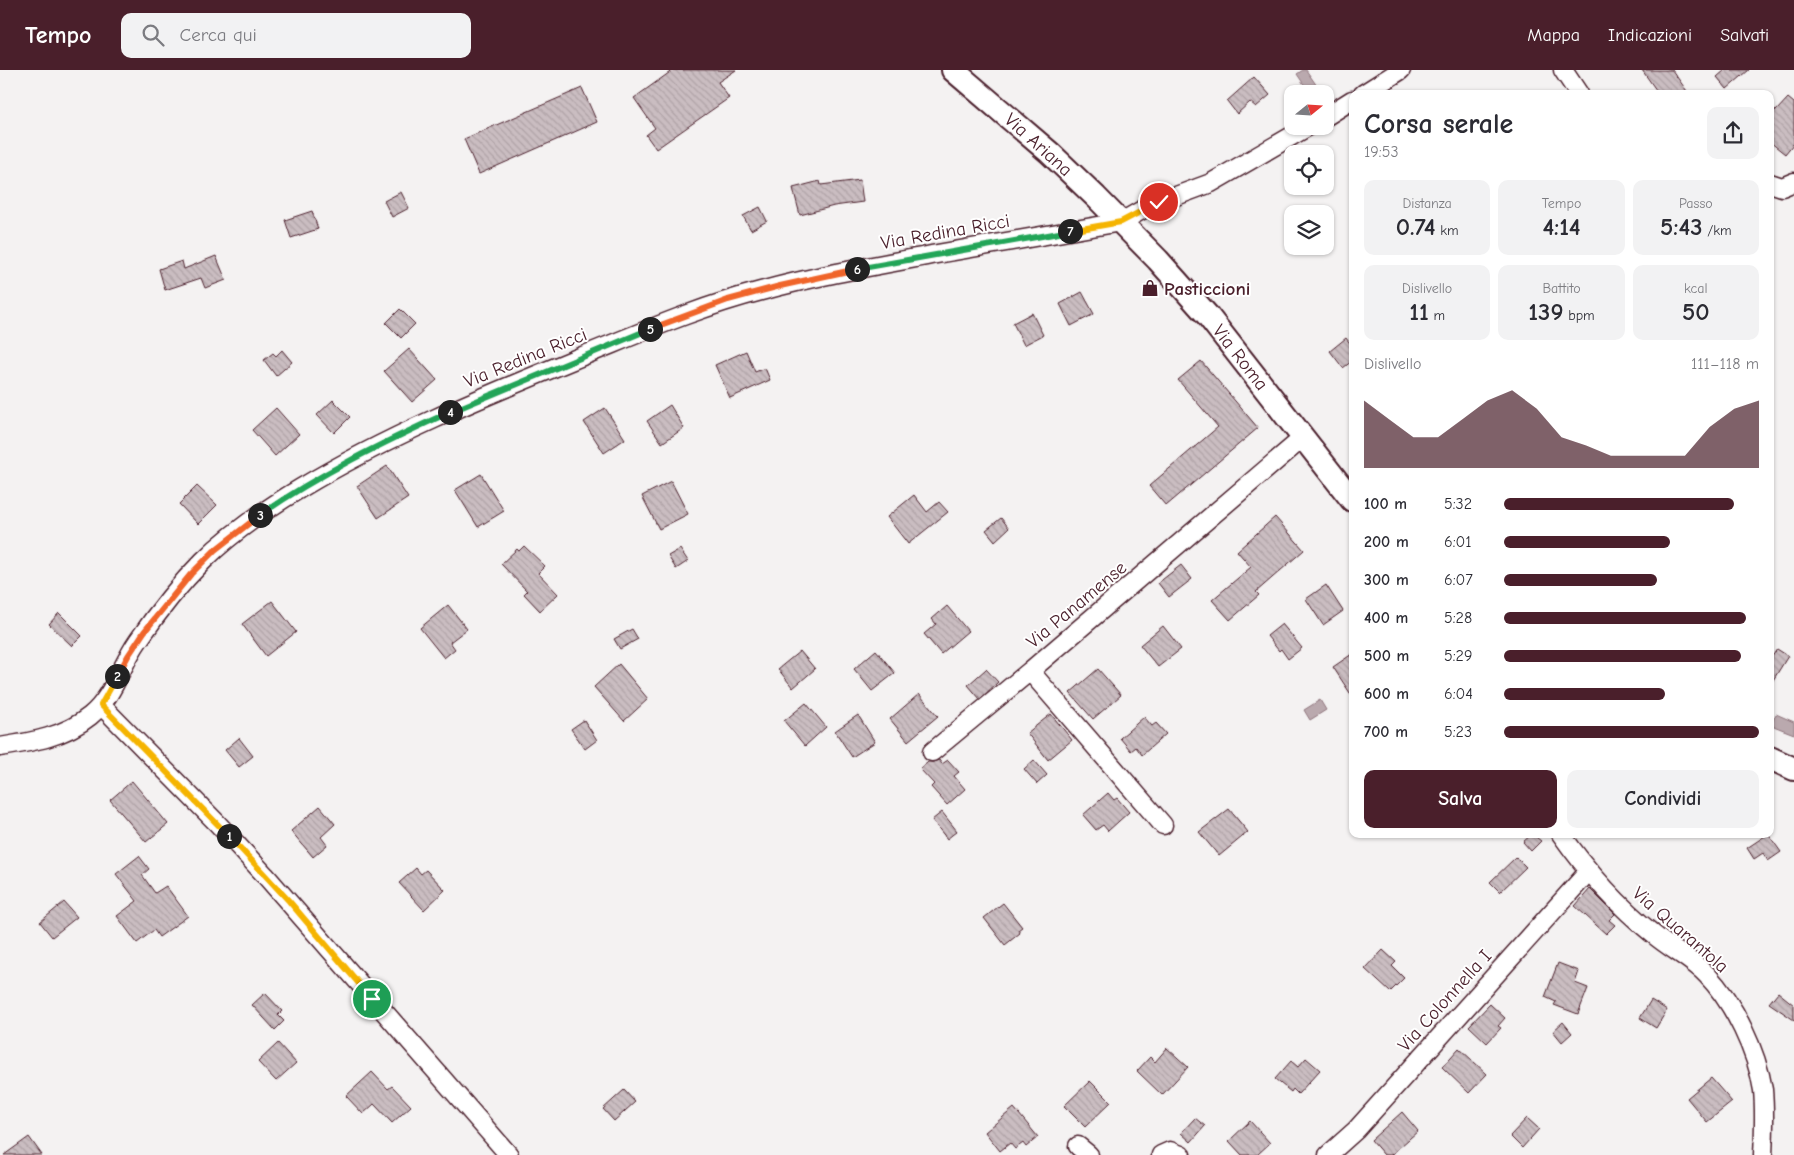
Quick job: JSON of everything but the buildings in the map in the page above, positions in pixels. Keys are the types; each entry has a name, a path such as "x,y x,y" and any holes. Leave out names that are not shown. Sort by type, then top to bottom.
{"main road":[{"name":"Via Ariana","path":"953,70 1032,137 1121,222"},
{"name":"Via Roma","path":"1121,222 1208,316 1349,496"},
{"path":"1774,760 1794,769"}],"street":[{"path":"1369,90 1401,70"},
{"path":"1563,70 1576,90"},
{"path":"1334,111 1349,102"},
{"name":"Via Redina Ricci","path":"0,747 38,741 58,735 80,724 101,705 128,656 144,632 191,574 215,550 258,516 301,488 346,462 430,421 505,387 728,300 857,269 1121,222 1149,206 1202,187 1293,135"},
{"path":"1774,184 1782,187 1794,182"},
{"name":"Via Panamense","path":"1163,825 1030,671 1304,437"},
{"path":"932,752 1030,671"},
{"path":"101,705 266,875 509,1155"},
{"name":"Via Quarantola","path":"1564,838 1611,896 1663,943 1702,970 1716,985 1728,1004 1742,1029 1760,1077 1764,1106 1763,1155"},
{"name":"Via Colonnella I","path":"1328,1155 1356,1130 1589,871"},
{"path":"1161,1155 1170,1151 1181,1155"}],"shaded area":[{"path":"1306,70 1316,85 1304,85 1297,74"},
{"path":"1320,700 1326,710 1310,720 1304,710"},
{"path":"1776,714 1794,722 1794,734 1774,726"}],"place":[{"name":"Pasticcioni","path":"1150,288"}],"route":[{"path":"372,999 266,875 101,705 136,643 203,561 258,516 346,462 485,396 696,311 764,290 857,269 1121,222 1159,202"}]}
